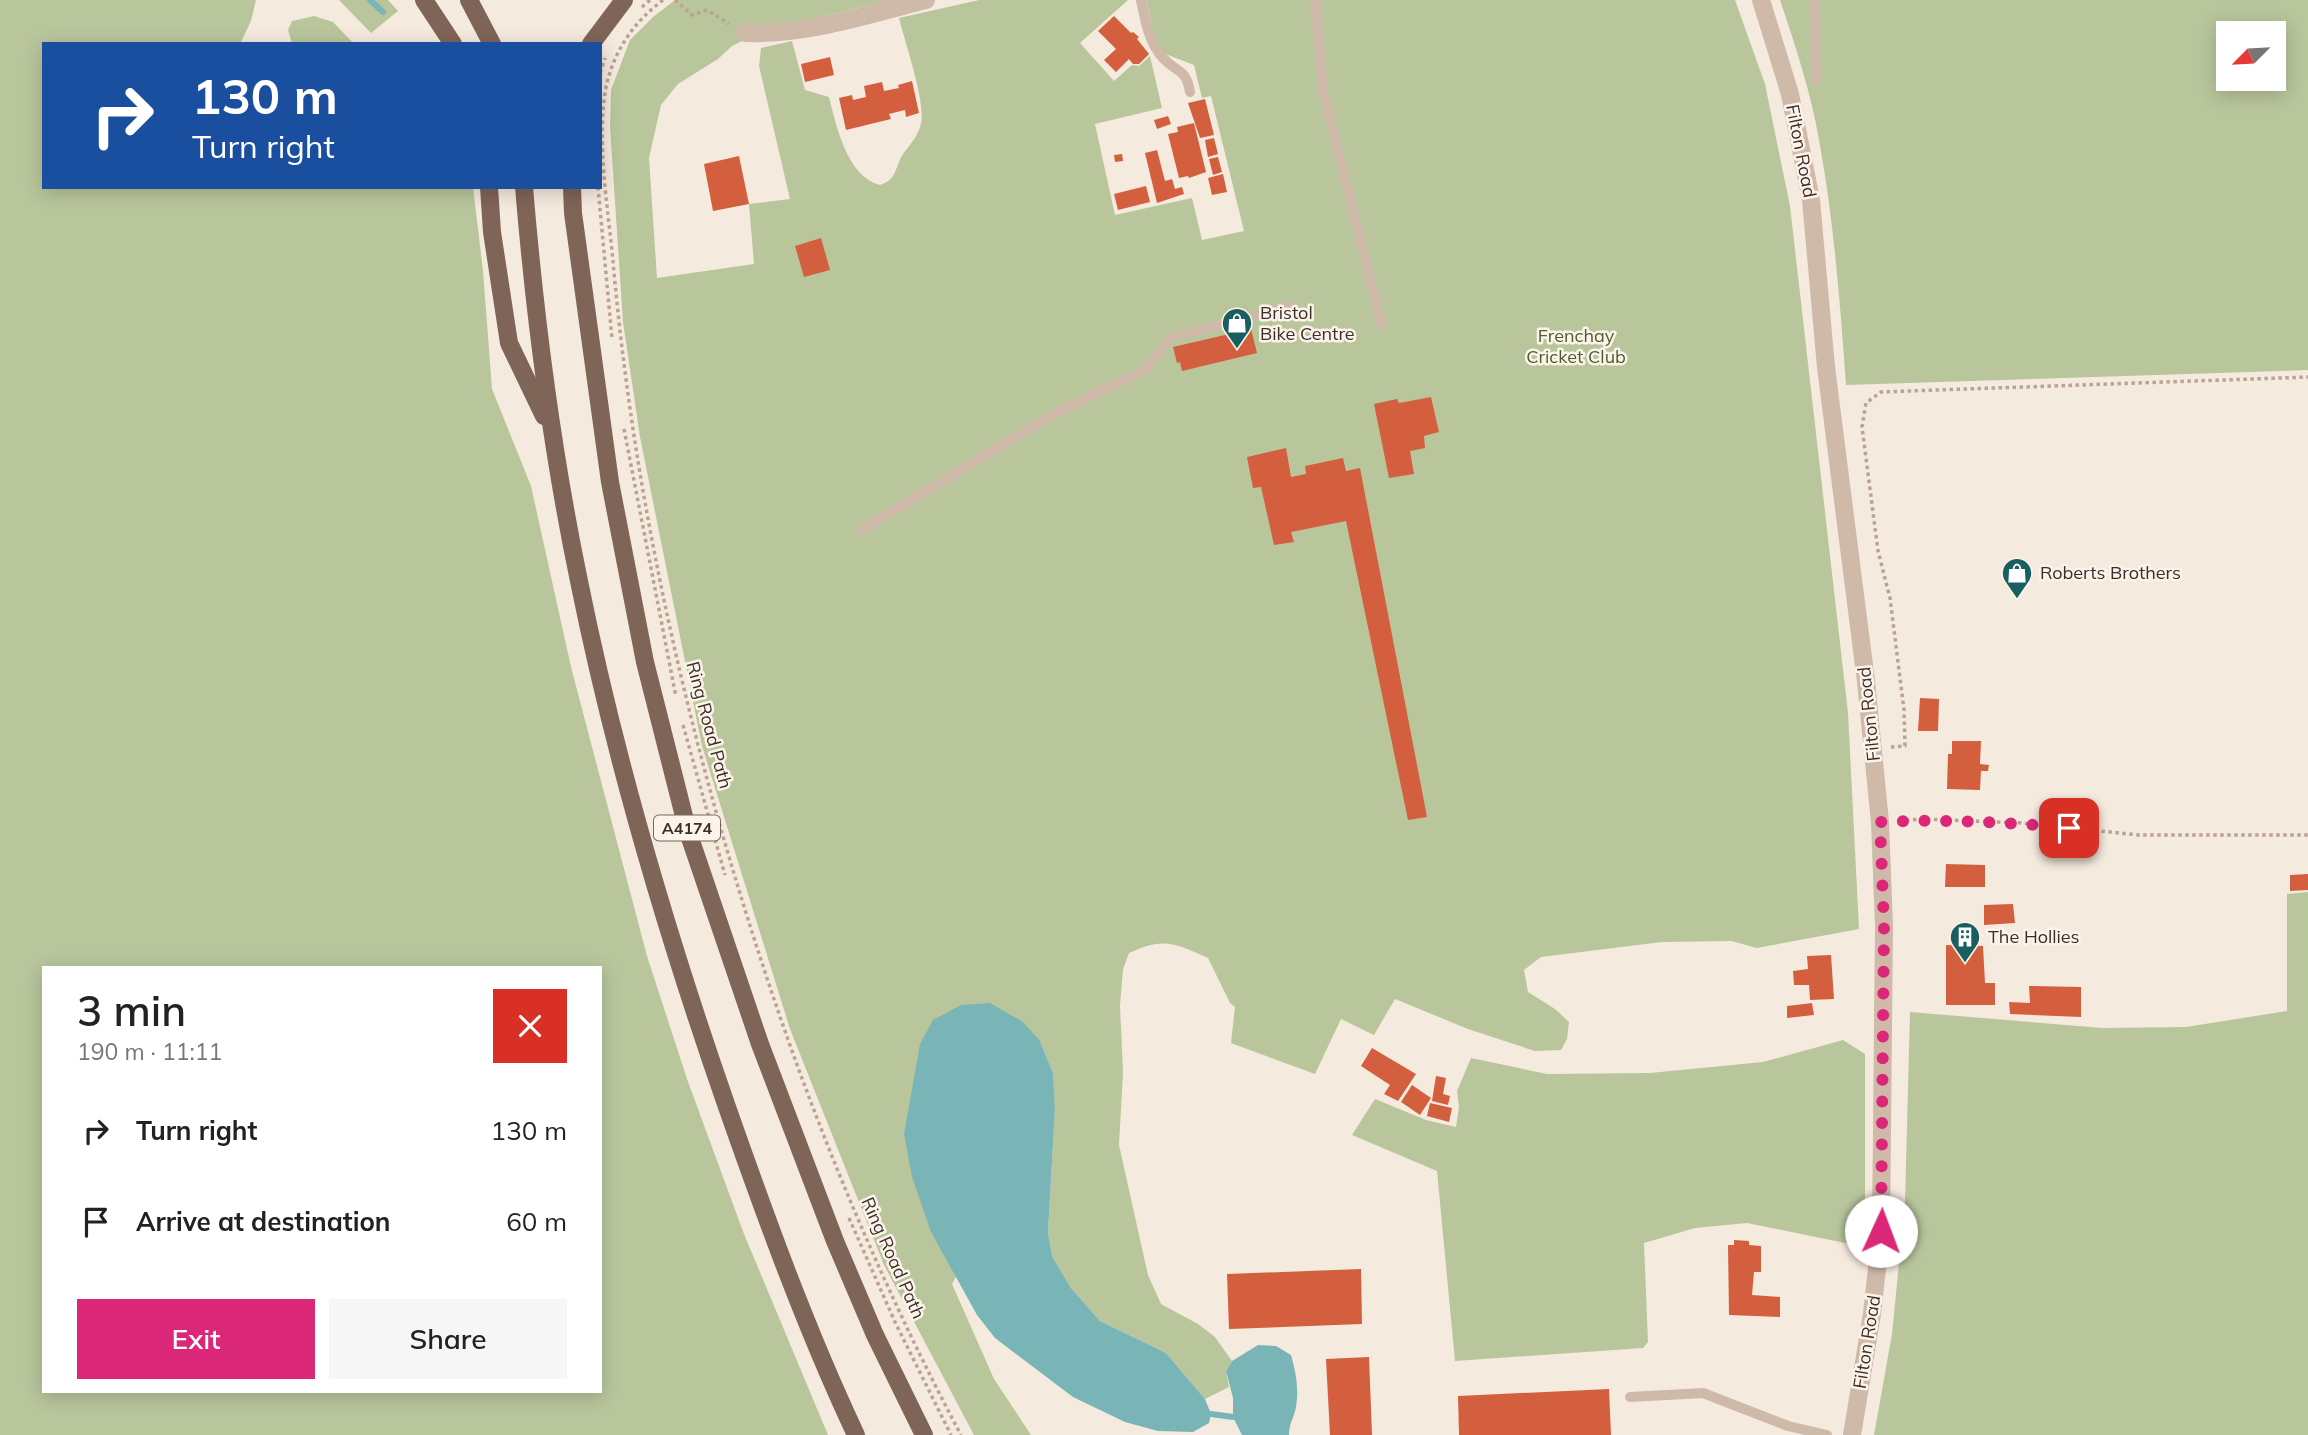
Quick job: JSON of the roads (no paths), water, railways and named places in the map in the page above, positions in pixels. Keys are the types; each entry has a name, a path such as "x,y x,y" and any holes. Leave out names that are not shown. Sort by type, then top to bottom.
{"main road":[{"path":"424,0 452,42"},
{"path":"468,0 491,42"},
{"path":"592,42 624,0"},
{"name":"A4174","path":"489,189 492,232 509,343 552,432"},
{"name":"A4174","path":"524,189 552,432 578,580 622,764 667,927 716,1075 818,1352 856,1435"},
{"name":"A4174","path":"572,189 573,213 610,482 645,662 688,832 760,1044 835,1241 875,1335 924,1435"}],"street":[{"path":"745,33 801,31 926,0"},
{"name":"Filton Road","path":"1761,0 1790,94 1811,200 1831,408 1874,749 1880,822 1884,925 1881,1231 1872,1314 1852,1435"}],"lane":[{"path":"1141,0 1145,23 1155,46 1164,59 1183,72 1190,92"},
{"path":"1315,0 1323,90 1382,325"},
{"path":"1815,0 1816,81"},
{"path":"862,530 1054,414 1146,369 1170,338 1292,306"},
{"path":"1630,1397 1703,1393 1786,1430 1827,1435"}],"water":[{"path":"990,1003 1023,1022 1040,1041 1053,1073 1055,1108 1048,1232 1052,1256 1071,1288 1100,1321 1166,1353 1205,1399 1211,1414 1209,1423 1193,1432 1158,1431 1125,1422 1073,1397 995,1338 977,1315 931,1232 912,1177 904,1134 920,1044 933,1020 961,1005"},
{"path":"1258,1345 1276,1346 1291,1355 1297,1393 1289,1435 1242,1435 1233,1417 1233,1398 1226,1371 1232,1361"}],"waterway":[{"path":"370,0 383,12"},
{"path":"1211,1414 1233,1417"}],"place":[{"name":"Bristol Bike Centre","path":"1237,350"},
{"name":"Roberts Brothers","path":"2017,600"},
{"name":"The Hollies","path":"1965,964"}],"park label":[{"name":"Frenchay Cricket Club","path":"1576,346"}]}
